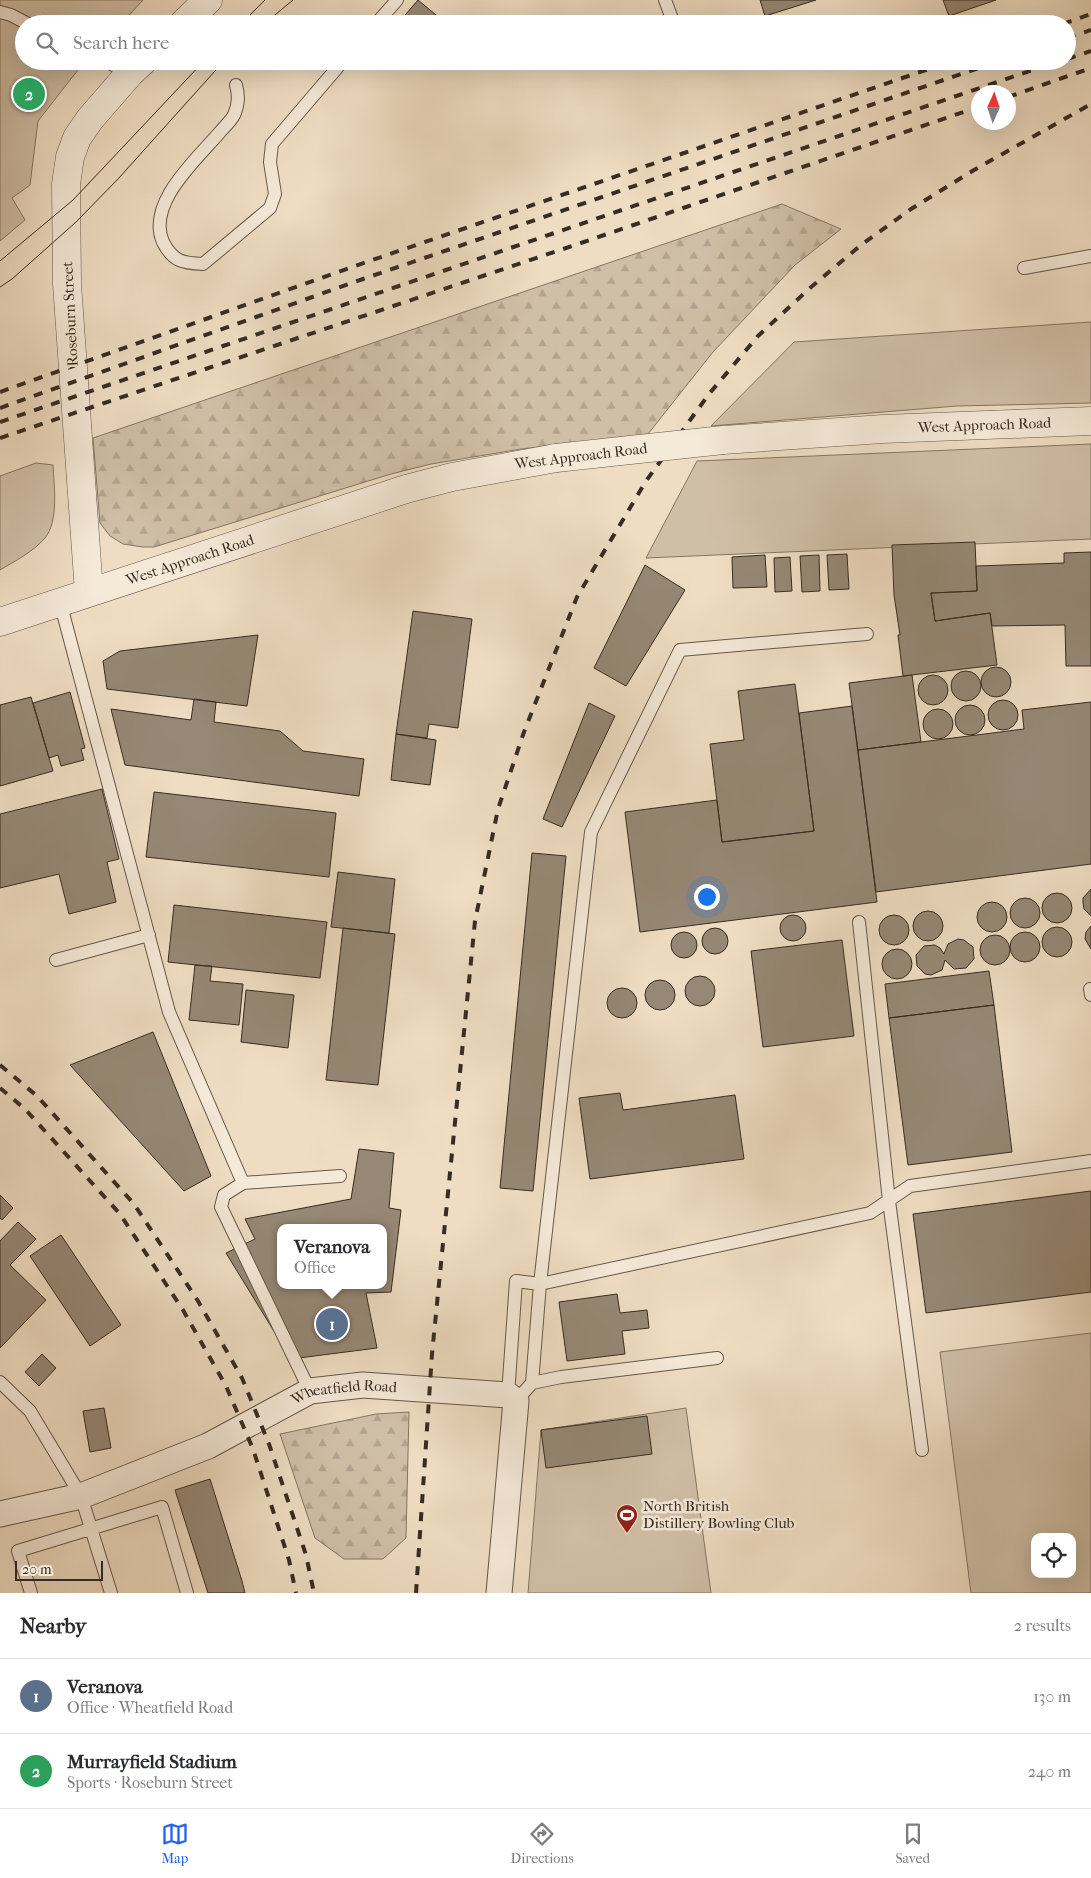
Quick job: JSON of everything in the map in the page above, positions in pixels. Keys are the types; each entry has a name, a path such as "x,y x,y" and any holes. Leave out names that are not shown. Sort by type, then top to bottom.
{"street":[{"path":"192,15 208,0"},
{"name":"Roseburn Street","path":"89,592 67,284 66,184 70,157 77,138 90,119 133,70"},
{"name":"West Approach Road","path":"0,622 406,489 452,477 556,458 723,440 883,429 1091,421"},
{"name":"Wheatfield Road","path":"0,1514 82,1496 208,1446 310,1391 363,1385 519,1393"},
{"path":"499,1593 519,1393"}],"lane":[{"path":"384,15 396,0"},
{"path":"666,0 671,15"},
{"path":"0,12 15,17"},
{"path":"236,85 239,97 234,115 169,192 162,214 159,232 168,251 184,263 203,264 270,208 275,194 270,162 272,144 335,70"},
{"path":"1024,268 1091,256"},
{"path":"60,602 170,1012 243,1183"},
{"path":"519,1393 540,1284 591,832 680,650 867,634"},
{"path":"859,922 889,1201 922,1450"},
{"path":"56,960 149,935"},
{"path":"519,1393 516,1281 540,1284 870,1213 910,1186 1091,1161"},
{"path":"310,1391 221,1207 224,1195 243,1183 340,1176"},
{"path":"519,1393 560,1377 717,1358"},
{"path":"0,1382 30,1410 82,1496 111,1593"},
{"path":"31,1593 18,1551 162,1507 187,1593"}],"green space":[{"path":"0,0 143,0 129,15 15,15 15,70 78,70 38,121 30,185 12,198 25,220 0,241"},
{"path":"782,204 841,229 795,265 713,352 648,434 521,449 431,464 391,474 154,547 123,544 110,536 100,523 93,438"},
{"path":"1091,322 1091,403 957,406 711,426 794,342"},
{"path":"1091,444 1091,539 646,558 697,461"},
{"path":"36,463 53,465 55,503 49,531 35,548 0,570 0,476"},
{"path":"1091,1333 1091,1593 971,1593 940,1352"},
{"name":"North British Distillery Bowling Club","path":"686,1408 711,1593 528,1593 541,1430"},
{"path":"409,1412 406,1538 383,1559 344,1559 315,1538 280,1434 376,1414"}],"building":[{"path":"418,0 436,15 405,15"},
{"path":"760,0 816,0 768,15 765,15"},
{"path":"943,0 996,0 952,15 949,15"},
{"path":"975,542 977,591 931,593 935,621 990,613 997,665 903,676 898,635 900,635 894,595 892,545"},
{"path":"1091,552 1091,666 1066,666 1065,625 992,626 990,613 935,621 931,593 977,591 976,566 1064,563 1064,553"},
{"path":"847,554 849,589 829,590 827,555"},
{"path":"765,555 767,587 733,588 732,557"},
{"path":"819,555 820,591 802,592 800,556"},
{"path":"790,557 792,591 775,592 774,558"},
{"path":"645,565 685,590 626,686 594,668"},
{"path":"413,611 472,619 458,728 429,724 427,738 396,734"},
{"path":"258,635 247,706 107,689 103,661 120,651"},
{"path":"996,667 1007,671 1011,682 1007,693 996,697 985,693 981,682 985,671"},
{"path":"966,671 977,675 981,686 977,697 966,701 955,697 951,686 955,675"},
{"path":"912,675 921,742 858,750 849,683"},
{"path":"933,675 944,679 948,690 944,701 933,705 922,701 918,690 922,679"},
{"path":"795,684 814,831 722,842 710,744 744,740 738,691"},
{"path":"70,692 85,748 81,749 84,760 61,766 58,755 49,758 33,703"},
{"path":"31,697 53,771 0,786 0,705"},
{"path":"194,699 216,702 214,722 280,731 303,751 364,759 359,796 125,765 111,709 191,720"},
{"path":"1003,700 1014,704 1018,715 1014,726 1003,730 992,726 988,715 992,704"},
{"path":"1091,702 1091,864 876,892 858,750 1024,729 1022,710"},
{"path":"589,703 615,716 562,827 543,819"},
{"path":"970,705 981,709 985,720 981,731 970,735 959,731 955,720 959,709"},
{"path":"852,706 877,902 640,932 625,812 717,800 722,842 814,831 799,713"},
{"path":"938,709 949,713 953,724 949,735 938,739 927,735 923,724 927,713"},
{"path":"396,734 436,740 430,785 391,780"},
{"path":"102,789 119,859 107,862 116,902 69,914 59,874 0,888 0,814"},
{"path":"154,792 336,813 329,877 146,857"},
{"path":"532,853 566,856 533,1191 500,1188"},
{"path":"338,872 395,879 389,933 331,927"},
{"path":"1091,889 1091,916 1084,909 1083,898"},
{"path":"1057,893 1068,897 1072,908 1068,919 1057,923 1046,919 1042,908 1046,897"},
{"path":"1025,898 1036,902 1040,913 1036,924 1025,928 1014,924 1010,913 1014,902"},
{"path":"992,902 1003,906 1007,917 1003,928 992,932 981,928 977,917 981,906"},
{"path":"174,905 327,922 320,978 168,962"},
{"path":"928,911 939,915 943,926 939,937 928,941 917,937 913,926 917,915"},
{"path":"793,915 802,919 806,928 802,937 793,941 784,937 780,928 784,919"},
{"path":"894,915 905,919 909,930 905,941 894,945 883,941 879,930 883,919"},
{"path":"1091,926 1091,949 1085,939 1086,932"},
{"path":"1057,927 1068,931 1072,942 1068,953 1057,957 1046,953 1042,942 1046,931"},
{"path":"343,928 395,934 378,1085 326,1080"},
{"path":"715,928 724,932 728,941 724,950 715,954 706,950 702,941 706,932"},
{"path":"684,932 693,936 697,945 693,954 684,958 675,954 671,945 675,936"},
{"path":"1025,932 1036,936 1040,947 1036,958 1025,962 1014,958 1010,947 1014,936"},
{"path":"995,935 1006,939 1010,950 1006,961 995,965 984,961 980,950 984,939"},
{"path":"958,939 964,940 973,947 974,959 966,968 954,969 945,960 942,970 931,975 925,974 917,966 916,955 924,946 935,945 944,954 948,944"},
{"path":"842,940 854,1036 763,1047 751,951"},
{"path":"897,949 908,953 912,964 908,975 897,979 886,975 882,964 886,953"},
{"path":"195,965 212,966 210,981 243,984 239,1025 189,1020"},
{"path":"989,971 994,1005 889,1018 885,984"},
{"path":"700,976 711,980 715,991 711,1002 700,1006 689,1002 685,991 689,980"},
{"path":"660,980 671,984 675,995 671,1006 660,1010 649,1006 645,995 649,984"},
{"path":"622,988 633,992 637,1003 633,1014 622,1018 611,1014 607,1003 611,992"},
{"path":"246,990 294,995 288,1048 241,1042"},
{"path":"994,1005 1012,1152 908,1165 889,1018"},
{"path":"153,1032 211,1176 184,1191 70,1065"},
{"path":"620,1093 623,1110 735,1095 744,1159 590,1179 579,1098"},
{"path":"359,1149 394,1153 389,1208 401,1210 391,1292 366,1293 377,1348 291,1359 226,1253 255,1239 245,1219 351,1199"},
{"path":"1091,1191 1091,1292 926,1313 913,1214"},
{"path":"0,1195 13,1208 2,1220 0,1218"},
{"path":"18,1222 36,1239 10,1265 46,1300 0,1348 0,1241"},
{"path":"61,1235 121,1325 90,1346 30,1256"},
{"path":"617,1294 620,1313 647,1310 649,1328 622,1331 625,1354 567,1361 559,1302"},
{"path":"42,1354 56,1368 39,1386 25,1372"},
{"path":"104,1408 111,1448 90,1452 83,1411"},
{"path":"647,1416 652,1454 546,1468 541,1430"},
{"path":"210,1479 245,1593 208,1593 175,1490"}],"tram line":[{"path":"250,15 265,0"},
{"path":"275,15 293,0"},
{"path":"0,261 73,200 196,70"},
{"path":"0,287 12,279 76,222 118,179 216,70"}],"railway":[{"path":"1076,19 1091,14"},
{"path":"1076,35 1091,30"},
{"path":"1076,56 1091,51"},
{"path":"1016,94 1091,68"},
{"path":"0,392 355,266 926,70"},
{"path":"0,408 363,279 973,70"},
{"path":"0,422 1033,70"},
{"path":"416,1593 432,1354 475,921 498,809 524,732 577,597 646,481 709,394 758,336 810,288 861,245 911,209 974,170 1091,104"},
{"path":"0,438 578,244 971,109"},
{"path":"0,1065 37,1096 134,1204 198,1301 242,1378 269,1444 306,1555 314,1593"},
{"path":"0,1088 25,1109 120,1214 183,1310 226,1386 253,1449 289,1560 296,1593"}],"place":[{"name":"Murrayfield Stadium","path":"29,94"},
{"name":"Veranova","path":"332,1324"},
{"name":"North British Distillery Bowling Club","path":"627,1534"}]}
